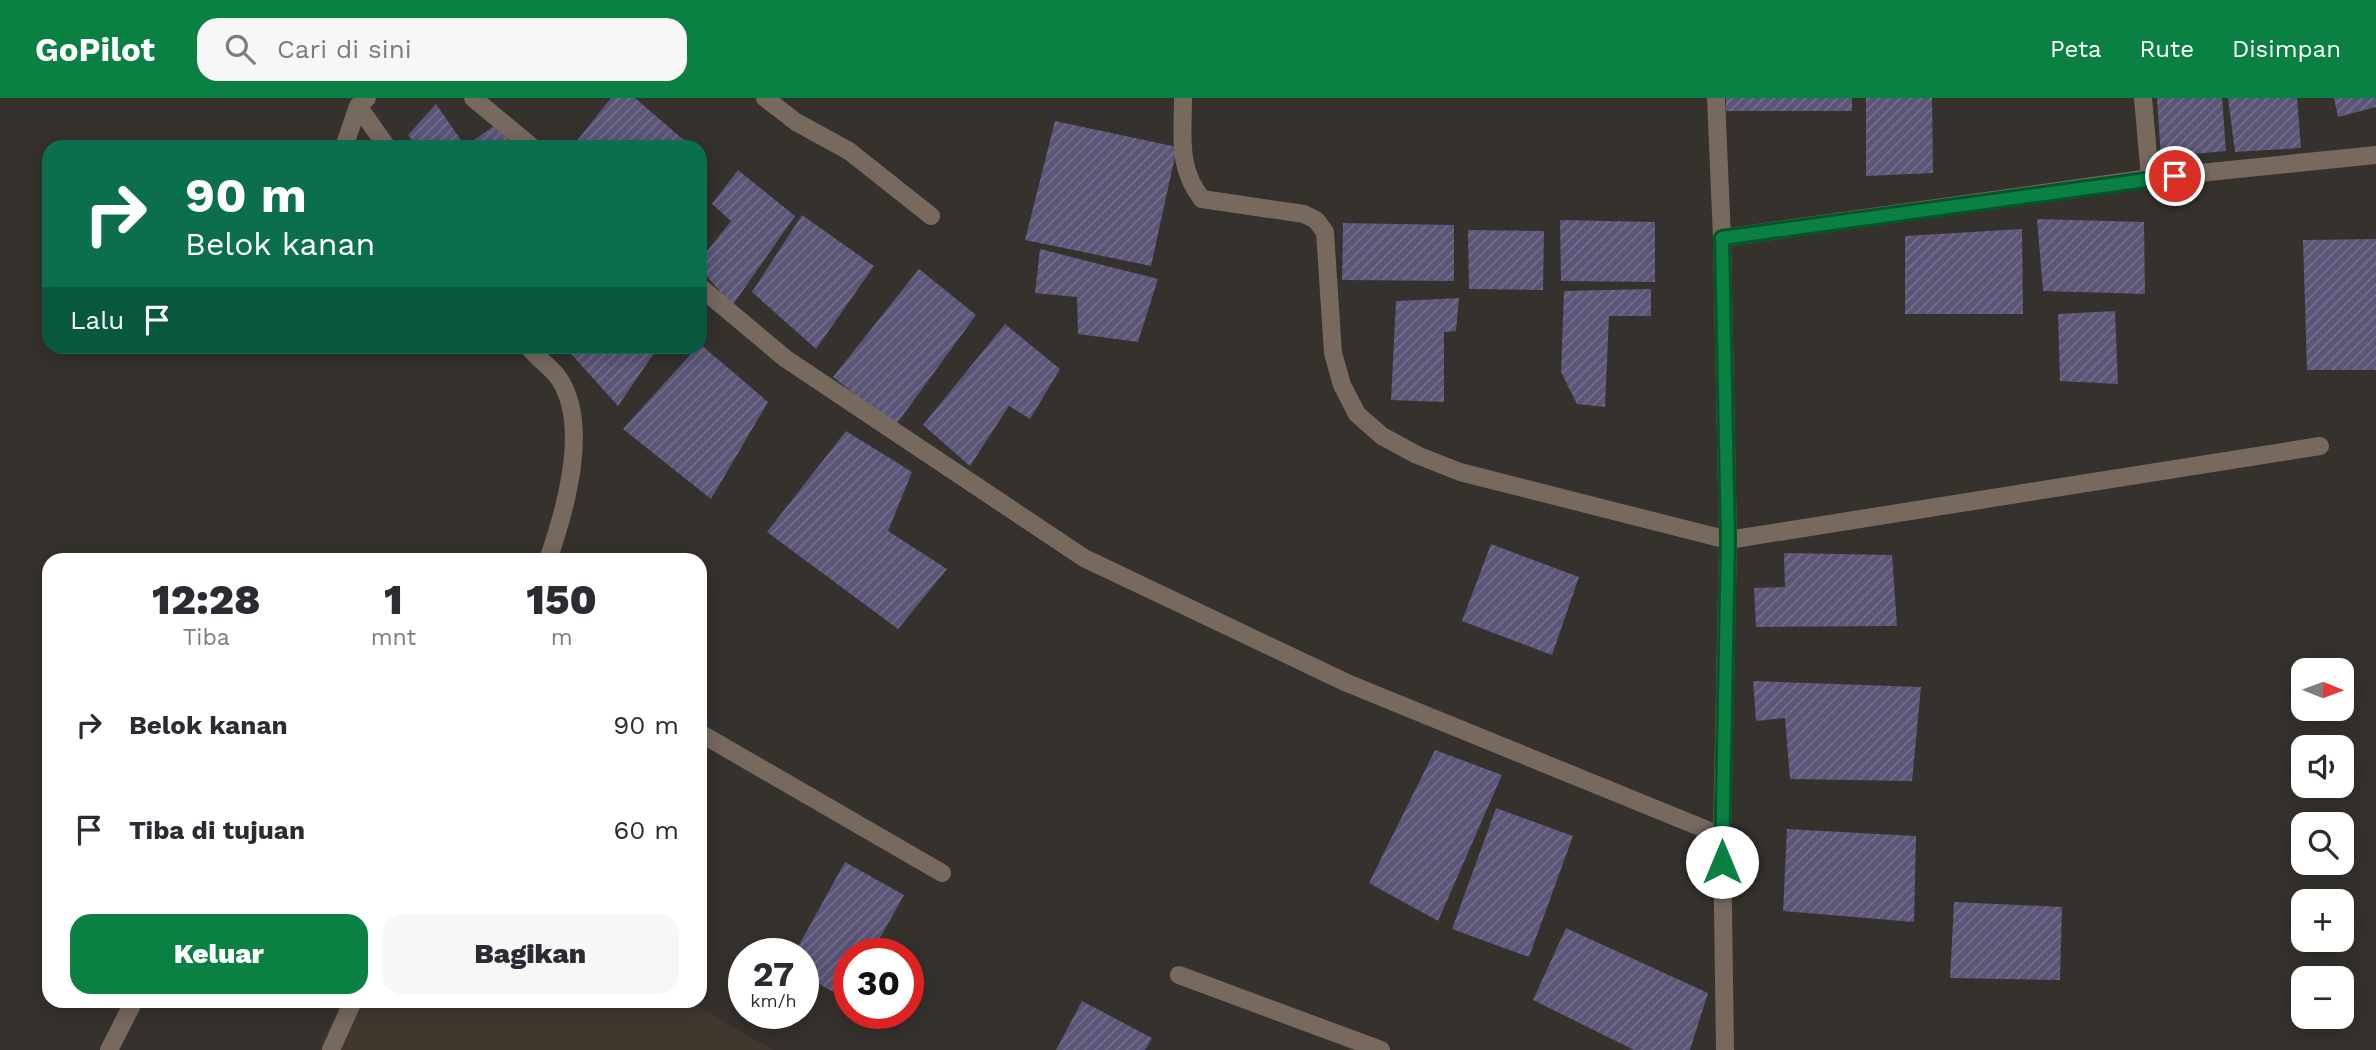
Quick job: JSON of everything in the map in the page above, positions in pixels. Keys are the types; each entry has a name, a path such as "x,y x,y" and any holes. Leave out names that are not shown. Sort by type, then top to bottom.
{"street":[{"path":"473,98 524,140"},
{"path":"765,98 796,122 849,151 931,216"},
{"path":"1183,98 1184,163 1191,185 1202,199 1304,214 1316,220 1325,232 1333,353 1342,385 1357,414 1382,436 1417,455 1460,472 1728,540 2320,446"},
{"path":"1716,98 1722,238 1728,540 1722,836 1725,1050"},
{"path":"2143,98 2150,178"},
{"path":"347,140 362,102"},
{"path":"362,102 383,140"},
{"path":"1722,238 2150,178 2376,155"},
{"path":"707,293 786,359 1084,558 1347,683 1722,836"},
{"path":"536,354 558,377 570,402 573,439 572,475 564,515 550,553"},
{"path":"707,737 942,873"},
{"path":"1179,975 1381,1050"},
{"path":"109,1050 130,1008"},
{"path":"331,1050 350,1008"}],"shaded area":[{"path":"338,1008 699,1008 728,1024 728,1029 736,1029 773,1050 319,1050"}],"building":[{"path":"611,98 635,98 684,140 578,140"},
{"path":"1726,98 1852,98 1852,111 1726,111"},
{"path":"1866,98 1932,98 1933,173 1866,176"},
{"path":"2157,98 2222,98 2226,151 2161,157"},
{"path":"2228,98 2297,98 2301,148 2235,152"},
{"path":"2334,98 2376,98 2376,107 2338,117"},
{"path":"436,104 461,140 412,140 408,135"},
{"path":"1055,121 1177,147 1151,266 1025,240"},
{"path":"497,124 509,140 474,140"},
{"path":"738,170 795,216 732,306 707,276 707,251 731,221 712,204"},
{"path":"802,215 874,266 816,349 752,292"},
{"path":"2037,219 2144,222 2145,294 2043,291"},
{"path":"1560,220 1655,222 1655,282 1561,281"},
{"path":"1343,223 1454,225 1454,281 1342,280"},
{"path":"2022,229 2023,314 1905,314 1905,236"},
{"path":"1468,230 1544,231 1543,290 1469,289"},
{"path":"2376,239 2376,370 2307,370 2303,240"},
{"path":"1040,249 1158,279 1138,342 1078,334 1077,297 1035,293"},
{"path":"919,269 976,315 895,426 833,377"},
{"path":"1651,289 1651,316 1609,316 1605,407 1577,404 1561,372 1564,291"},
{"path":"1459,298 1456,331 1444,332 1444,402 1391,400 1396,301"},
{"path":"2115,311 2118,384 2060,381 2058,314"},
{"path":"1005,324 1060,369 1030,419 1009,406 970,466 923,425"},
{"path":"707,350 768,402 711,499 623,429 691,354 707,354"},
{"path":"571,354 654,354 618,406"},
{"path":"846,431 912,472 888,531 947,569 898,629 767,532"},
{"path":"1491,544 1579,577 1552,655 1462,621"},
{"path":"1784,553 1892,555 1897,626 1756,627 1754,588 1785,587"},
{"path":"1753,681 1921,687 1912,781 1790,779 1785,718 1756,721"},
{"path":"1435,750 1502,775 1438,921 1369,883"},
{"path":"1496,808 1573,836 1529,957 1452,929"},
{"path":"1787,829 1916,836 1914,922 1783,911"},
{"path":"845,862 904,895 880,938 833,938 833,992 819,984 819,938 803,938"},
{"path":"1954,902 2062,907 2060,980 1950,978"},
{"path":"1566,928 1708,993 1690,1050 1634,1050 1533,1000"},
{"path":"1082,1001 1152,1038 1145,1050 1056,1050"}],"route":[{"path":"1722,862 1728,540 1722,238 2175,176"}]}
